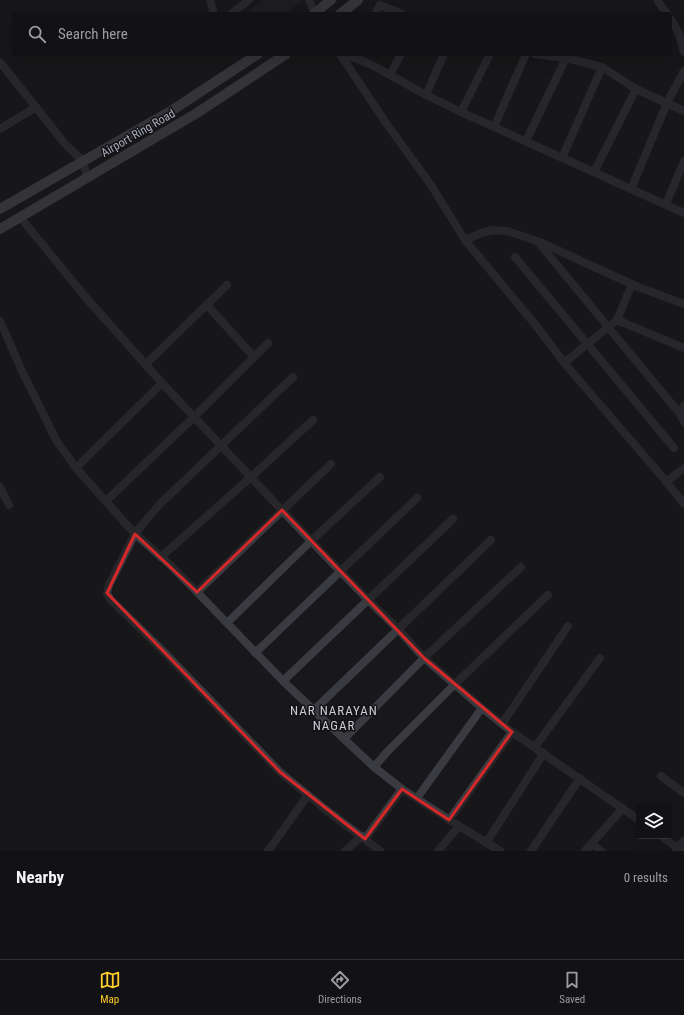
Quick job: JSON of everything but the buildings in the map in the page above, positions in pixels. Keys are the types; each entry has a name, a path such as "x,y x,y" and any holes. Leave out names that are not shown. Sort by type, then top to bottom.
{"main road":[{"path":"316,12 331,0"},
{"path":"343,12 358,0"},
{"name":"Airport Ring Road","path":"0,209 174,109 253,56"},
{"name":"Airport Ring Road","path":"0,229 197,113 283,56"}],"street":[{"path":"210,0 213,12"},
{"path":"234,12 249,0"},
{"path":"309,0 313,12"},
{"path":"658,1 666,12"},
{"path":"376,12 380,5 397,12"},
{"path":"672,22 679,34 684,52"},
{"path":"346,56 372,65 426,95 461,112 684,213"},
{"path":"346,56 386,123 431,185 465,240 534,323 564,363 684,504"},
{"path":"390,75 400,56"},
{"path":"426,95 443,56"},
{"path":"461,112 489,56"},
{"path":"494,127 525,56"},
{"path":"550,56 566,58 602,67 636,89 684,111"},
{"path":"526,141 566,58"},
{"path":"1,66 66,145 83,161 87,178"},
{"path":"562,158 602,67"},
{"path":"631,189 684,70"},
{"path":"594,172 636,89"},
{"path":"0,129 36,108"},
{"path":"666,204 684,162"},
{"path":"20,217 88,300 162,383 424,658 454,685 512,732 636,818"},
{"path":"465,240 493,230 507,231 536,240 632,284 684,304"},
{"path":"536,240 609,327 682,418"},
{"path":"515,257 674,448"},
{"path":"564,363 617,320 632,284"},
{"path":"146,364 227,285"},
{"path":"207,305 254,356"},
{"path":"617,320 684,348"},
{"path":"0,321 22,371 56,440 76,468 136,534 197,592 283,682 374,767 402,789 458,826 500,851"},
{"path":"106,501 194,417 268,343"},
{"path":"293,377 160,504 136,534 106,593 110,599 163,651 276,768 380,851"},
{"path":"76,468 162,383"},
{"path":"682,418 684,406"},
{"path":"161,557 313,420"},
{"path":"197,592 331,464"},
{"path":"666,482 684,468"},
{"path":"227,623 311,541 380,477"},
{"path":"0,487 9,505"},
{"path":"255,653 417,498"},
{"path":"283,682 454,519"},
{"path":"314,710 491,540"},
{"path":"344,739 424,658 521,567"},
{"path":"374,767 454,685 548,595"},
{"path":"502,724 568,626"},
{"path":"535,747 600,658"},
{"path":"417,798 482,708"},
{"path":"449,820 512,732"},
{"path":"486,843 544,753"},
{"path":"661,776 684,793"},
{"path":"531,851 580,778"},
{"path":"345,851 363,838 402,789"},
{"path":"268,851 308,795"},
{"path":"585,851 623,808"},
{"path":"438,851 458,826"},
{"path":"665,839 679,850 684,840"},
{"path":"592,844 601,851"}],"highlighted area":[{"path":"282,510 424,658 512,732 449,820 402,789 365,839 280,772 107,593 135,534 197,592"}],"shaded area":[{"path":"263,0 302,1 288,12 248,12"}],"district":[{"name":"NAR NARAYAN NAGAR","path":"334,718"}]}
